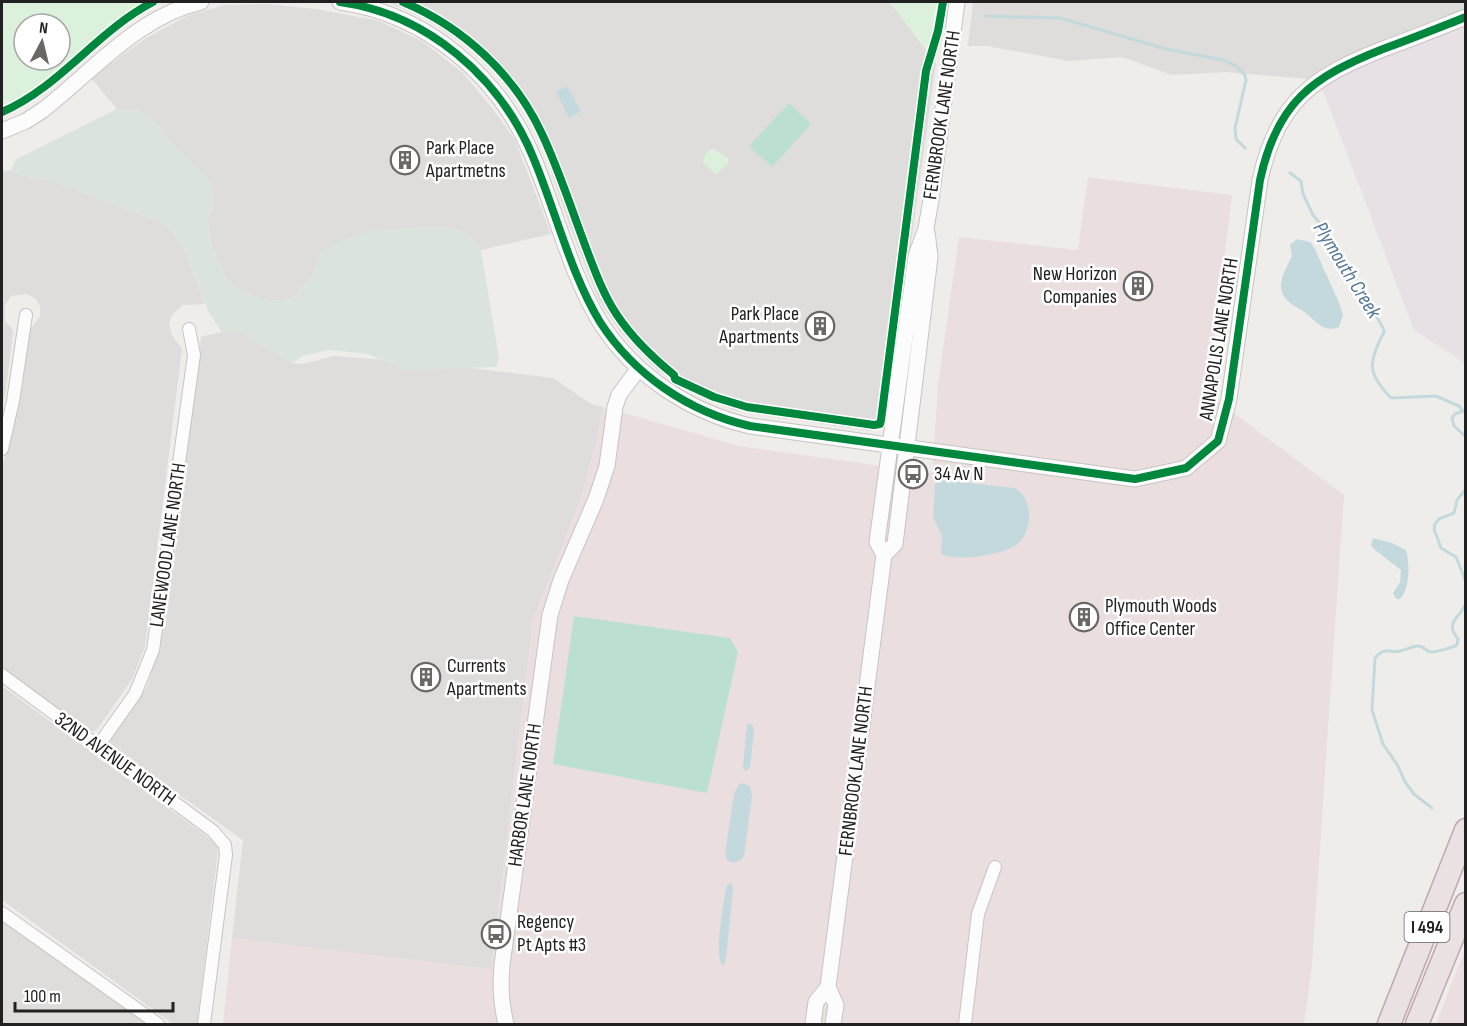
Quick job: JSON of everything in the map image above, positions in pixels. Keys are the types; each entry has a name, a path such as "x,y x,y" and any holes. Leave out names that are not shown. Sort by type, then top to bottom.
{"highway":[{"name":"I 494","path":"1389,1024 1466,830"},
{"name":"I 494","path":"1419,1024 1428,994 1466,904"}],"street":[{"path":"2,131 26,121 43,110 136,32 173,11 201,2"},
{"name":"ANNAPOLIS LANE NORTH","path":"340,2 386,14 423,31 460,56 487,81 510,112 528,144 593,308 612,338 639,368 655,382 687,403 738,423 1135,479 1186,468 1218,441 1229,399 1260,180 1266,154 1276,129 1297,99 1308,88 1334,70 1466,17"},
{"name":"FERNBROOK LANE NORTH","path":"885,555 877,542 889,445 916,256 926,228 957,2"},
{"name":"FERNBROOK LANE NORTH","path":"813,1024 816,1002 828,987 885,555 895,544 930,257 926,228"},
{"path":"2,449 13,401 26,315"},
{"name":"LANEWOOD LANE NORTH","path":"98,746 135,694 153,650 194,355 189,329"},
{"name":"HARBOR LANE NORTH","path":"506,1024 500,987 502,965 550,615 561,580 596,499 607,466 615,407 619,395 639,368"},
{"name":"32ND AVENUE NORTH","path":"2,675 213,831 225,845 226,855 204,1024"},
{"path":"965,1024 978,914 995,867"},
{"path":"2,913 158,1024"},
{"name":"FERNBROOK LANE NORTH","path":"828,987 836,1005 833,1024"}],"shaded area":[{"path":"387,2 890,2 936,63 887,417 882,427 870,431 736,411 700,397 657,370 620,331 598,299 542,144 516,95 468,46 421,16"},
{"path":"973,2 1465,2 1465,16 1319,80 1227,72 1172,75 1122,57 1069,61 987,46 968,46"},
{"path":"268,4 316,9 379,21 422,41 463,73 515,140 551,234 481,250 466,233 321,253 313,275 292,299 269,301 245,293 226,278 212,246 207,219 214,203 174,145 150,117 134,109 117,109 91,78 146,38 189,15 225,5"},
{"path":"1465,16 1465,363 1414,330 1319,80"},
{"path":"567,86 581,111 569,118 556,92"},
{"path":"117,109 134,109 150,117 174,145 211,181 214,203 207,219 212,246 227,278 245,293 269,301 292,299 313,275 321,253 335,243 371,230 446,226 466,233 481,250 499,358 496,367 404,370 368,354 329,350 303,356 292,363 243,333 222,332 209,313 183,245 165,224 56,182 21,175 11,170 16,159"},
{"path":"11,170 21,175 56,182 165,224 183,245 205,304 182,305 172,315 169,324 172,335 182,349 145,646 132,679 97,730 94,731 89,731 2,667 2,468 18,407 26,336 40,316 40,306 36,299 27,294 11,296 5,305 5,321 13,333 2,409 2,172"},
{"path":"1088,177 1232,195 1207,393 1344,495 1312,965 1304,1024 223,1024 232,938 491,969 533,620 582,495 603,407 739,446 932,473 938,385 959,237 1078,250"},
{"path":"1297,239 1310,242 1314,247 1340,305 1343,315 1339,327 1328,329 1319,325 1283,295 1281,283 1292,256 1290,245"},
{"path":"222,332 243,333 292,363 303,364 334,356 439,364 553,378 591,404 603,407 582,495 533,620 491,970 232,938 243,840 112,747 110,741 114,734 147,687 157,656 163,631 201,337"},
{"path":"942,480 1018,490 1025,498 1029,511 1029,523 1022,539 1013,547 987,555 956,557 941,554 942,535 933,518 935,484"},
{"path":"1373,538 1406,550 1408,576 1406,589 1400,599 1396,599 1393,593 1400,582 1401,570 1374,549 1371,545"},
{"path":"2,686 217,846 197,1024 173,1024 2,900"},
{"path":"747,724 752,724 754,730 750,768 746,771 743,767"},
{"path":"739,784 750,786 752,796 744,856 733,863 727,860 725,854 734,794"},
{"path":"730,883 733,889 726,959 722,965 719,950 720,928 726,887"},
{"path":"2,918 148,1024 2,1024"},
{"path":"1465,949 1465,1024 1436,1024"}],"green space":[{"path":"2,2 149,2 111,26 72,59 72,12 12,12 12,72 57,72 22,99 2,110"},
{"path":"890,2 936,2 929,52"},
{"path":"789,103 811,124 772,167 749,146"},
{"path":"714,149 728,158 728,163 717,174 703,162 706,153"},
{"path":"574,616 730,638 738,652 707,793 553,764"}],"waterway":[{"name":"Plymouth Creek","path":"985,16 1060,18 1166,49 1223,60 1236,66 1245,75 1246,80 1235,128 1236,139 1245,148"},
{"name":"Plymouth Creek","path":"1290,173 1301,181 1303,194 1313,215 1335,242 1383,328 1384,332 1375,352 1372,367 1383,389 1391,398 1436,396 1459,406 1463,411 1452,418 1454,426 1466,437"},
{"name":"Plymouth Creek","path":"1466,489 1457,500 1454,513 1439,519 1434,529 1441,548 1456,557 1466,582"},
{"name":"Plymouth Creek","path":"1432,808 1414,794 1383,744 1372,710 1375,658 1384,651 1398,651 1416,646 1432,652 1457,645 1458,639 1452,627 1466,602"}],"cycle path":[{"path":"2,112 42,88 114,28 153,2"},
{"path":"340,2 372,9 402,20 431,35 457,54 501,101 519,128 533,157 580,284 600,322 629,359 665,389 706,411 750,426 1135,479 1186,468 1218,441 1229,399 1260,180 1276,131 1288,112 1301,96 1336,70 1358,59 1466,17"},
{"path":"403,2 425,12 466,39 485,55 517,92 531,112 542,134 607,299 630,332 674,375 675,379 714,397 747,407 874,425 880,424 881,420 926,71 938,31 943,2"}],"place":[{"name":"Park Place Apartmetns","path":"405,160"},
{"name":"New Horizon Companies","path":"1138,286"},
{"name":"Park Place Apartments","path":"820,326"},
{"name":"34 Av N","path":"913,474"},
{"name":"Plymouth Woods Office Center","path":"1084,617"},
{"name":"Currents Apartments","path":"426,677"},
{"name":"Regency Pt Apts #3","path":"496,934"}]}
